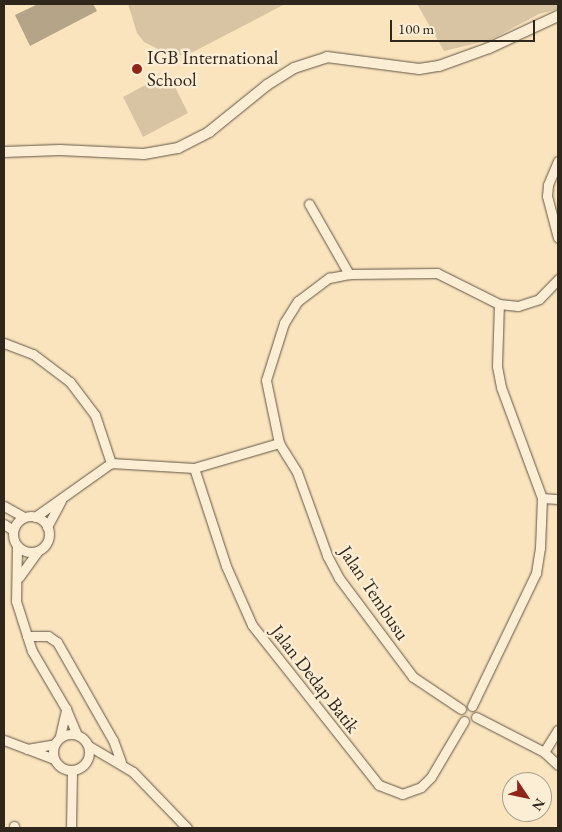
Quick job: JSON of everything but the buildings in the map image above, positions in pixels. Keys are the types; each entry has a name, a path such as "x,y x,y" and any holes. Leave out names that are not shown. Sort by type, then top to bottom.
{"street":[{"path":"4,152 60,150 144,154 178,148 209,132 267,85 294,68 327,57 419,69 439,66 489,48 558,16"},
{"path":"558,161 548,185 558,238"},
{"path":"309,204 349,274"},
{"path":"13,530 24,518 35,516 61,501 111,462 194,468 279,443 266,380 274,347 298,301 330,278 349,274 437,273 499,304 518,306 530,303 558,279"},
{"path":"499,304 497,366 501,387 542,498 536,573 472,706 460,710 464,721 476,717 544,752 558,765"},
{"path":"4,343 33,354 70,382 95,415 111,462"},
{"name":"Jalan Tembusu","path":"279,443 298,472 327,555 339,578 413,677 460,710"},
{"name":"Jalan Dedap Batik","path":"194,468 226,566 252,625 379,785 402,794 421,787 432,777 464,721"},
{"path":"542,498 558,499"},
{"path":"19,577 48,538 47,526 61,501"},
{"path":"4,506 24,518"},
{"path":"35,516 47,526"},
{"path":"4,524 13,530 17,546 19,577 16,601 27,636 32,650 66,709 76,734 89,746 121,762 186,828"},
{"path":"17,546 27,552 38,551"},
{"path":"27,636 48,636 57,642 113,740 121,762"},
{"path":"472,706 476,709 476,717"},
{"path":"54,759 54,744 60,736 66,709"},
{"path":"544,752 558,730"},
{"path":"60,736 76,734"},
{"path":"4,740 54,759 61,768 72,770 86,762 108,757"},
{"path":"27,749 54,744"},
{"path":"86,762 89,746"},
{"path":"71,828 72,770"}],"shaded area":[{"path":"38,4 93,4 97,11 30,46 15,15"},
{"path":"128,4 285,4 193,52 180,55 166,53 144,42 137,33"},
{"path":"417,4 558,4 558,9 539,14 490,40 444,51"},
{"path":"168,73 188,113 143,137 123,97"}],"place":[{"name":"IGB International School","path":"137,69"}]}
